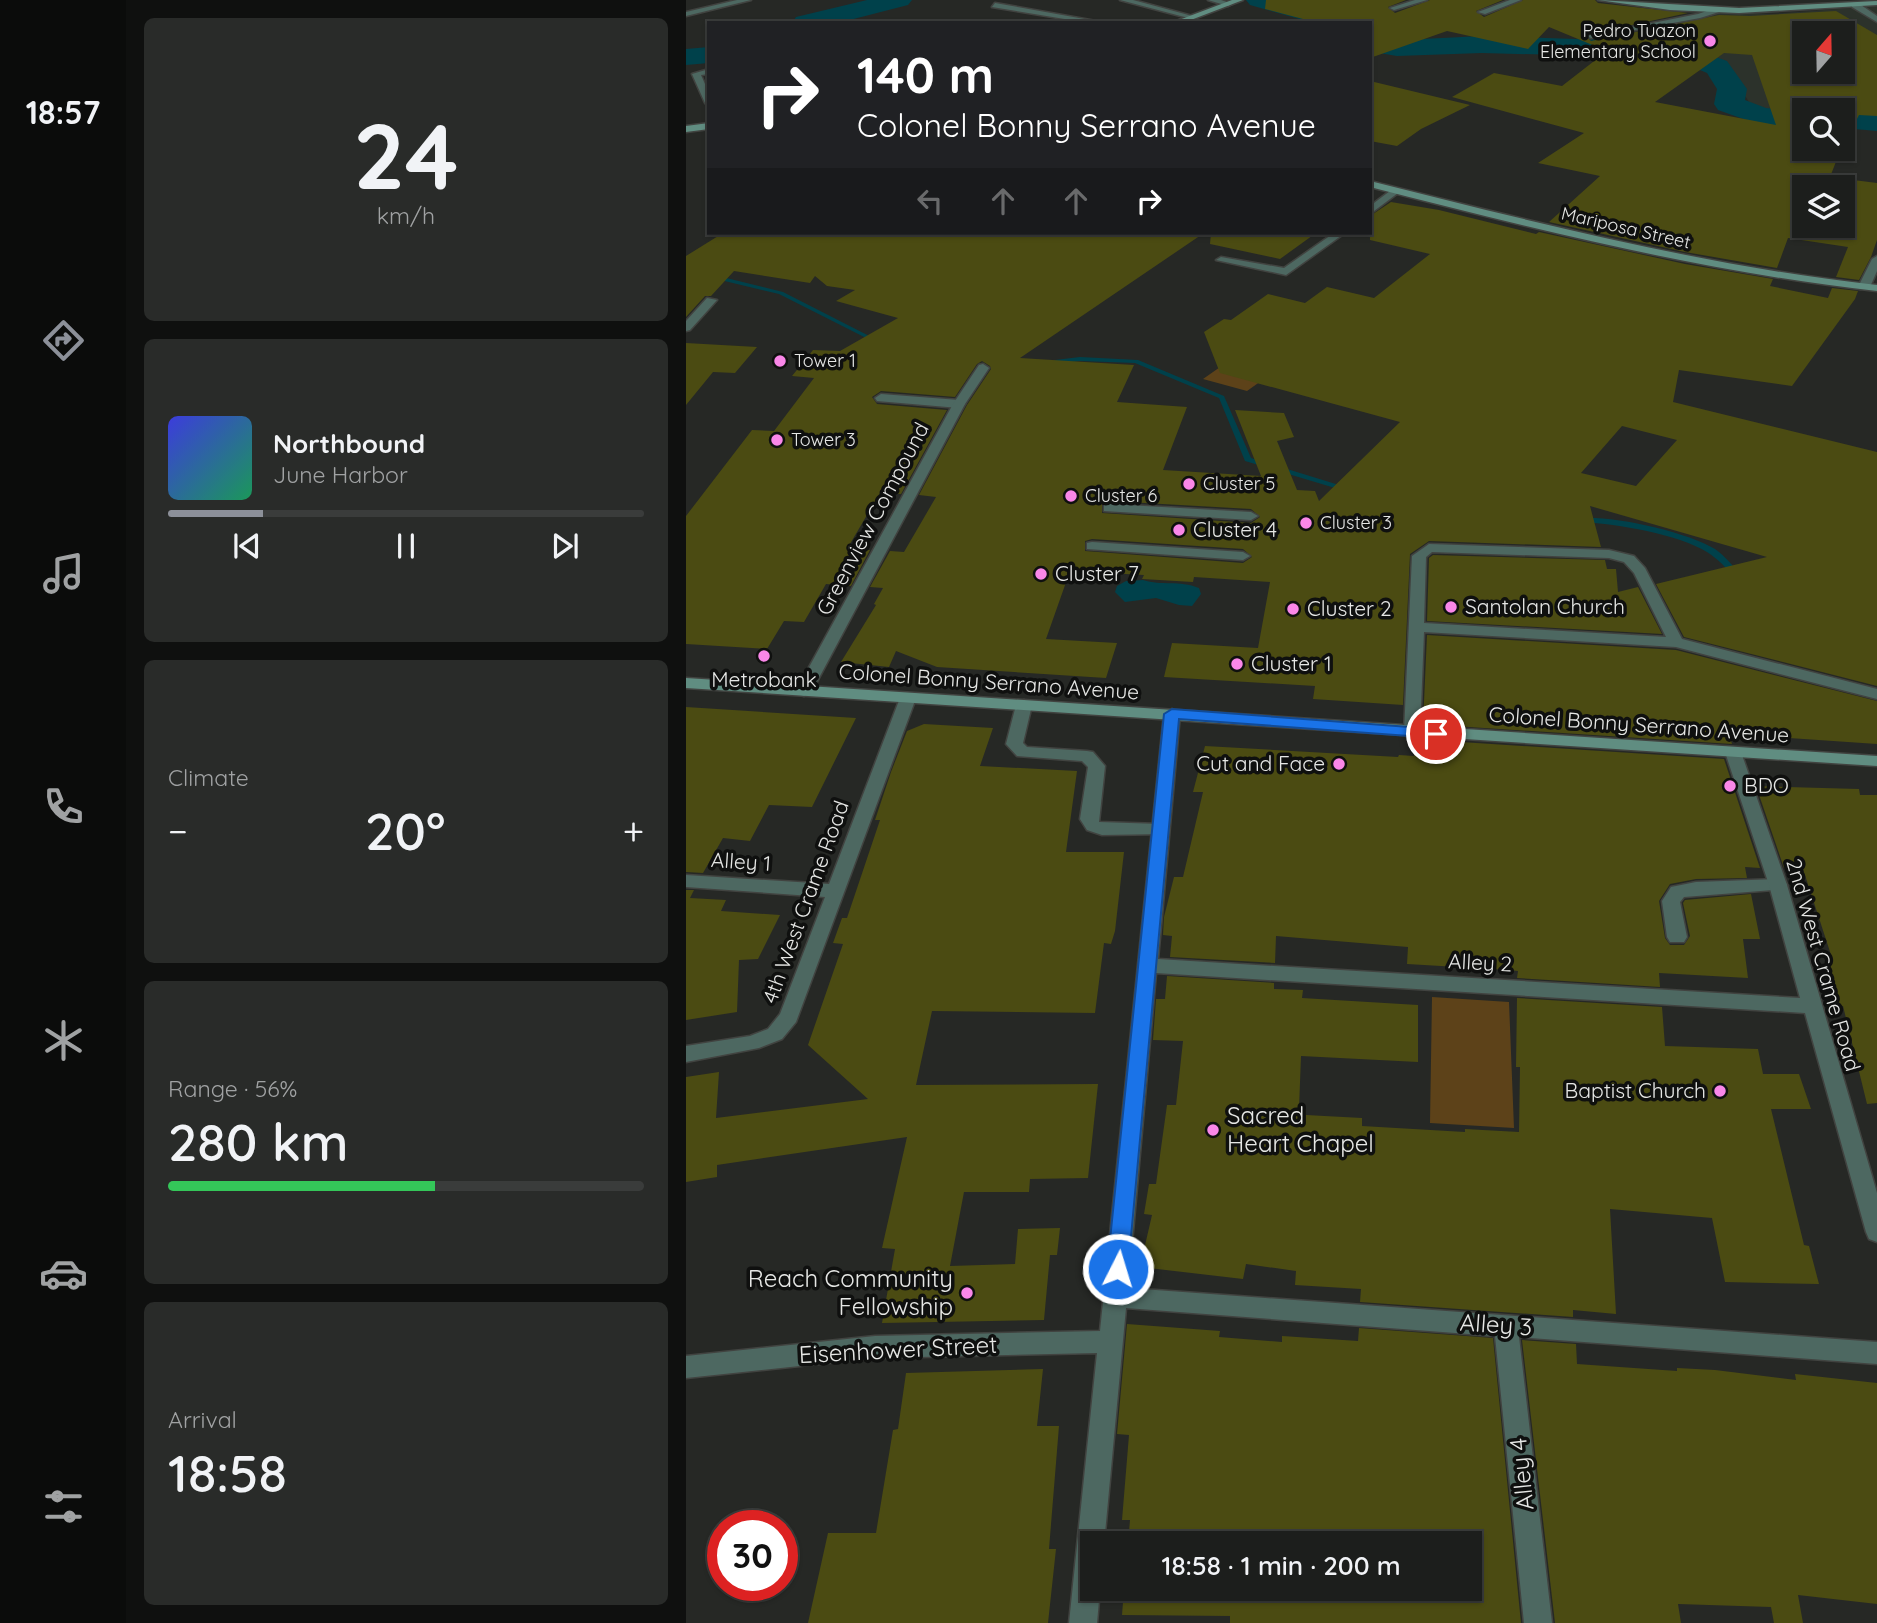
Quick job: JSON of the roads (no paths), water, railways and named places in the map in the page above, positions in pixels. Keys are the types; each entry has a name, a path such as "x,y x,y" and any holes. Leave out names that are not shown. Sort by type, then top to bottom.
{"main road":[{"path":"1602,0 1716,10 1785,10 1877,3"},
{"path":"1181,21 1232,2"},
{"path":"686,129 707,126"},
{"name":"Mariposa Street","path":"1372,184 1671,258 1797,280 1877,289"},
{"name":"Colonel Bonny Serrano Avenue","path":"686,683 1877,761"}],"street":[{"path":"690,0 712,9"},
{"path":"686,14 747,0"},
{"path":"1124,0 1192,17"},
{"path":"1212,0 1232,2"},
{"path":"1394,8 1423,0"},
{"path":"1482,12 1517,0"},
{"path":"995,5 1092,21"},
{"path":"1855,5 1877,20"},
{"path":"1591,36 1700,16 1716,10"},
{"path":"707,71 696,74 707,99"},
{"path":"1372,210 1398,190"},
{"path":"1221,260 1282,273 1337,235"},
{"path":"1864,287 1877,259"},
{"path":"686,328 711,300"},
{"name":"Greenview Compound","path":"804,691 959,404 983,368"},
{"path":"881,398 959,404"},
{"path":"1109,508 1251,516"},
{"path":"1092,546 1243,556"},
{"path":"1412,732 1419,556 1429,548 1609,554 1629,559 1640,571 1676,642"},
{"path":"1418,627 1676,642 1877,694"},
{"name":"4th West Crame Road","path":"686,1054 752,1043 775,1034 789,1017 908,698"},
{"path":"1024,705 1014,744 1017,749 1023,752 1087,756 1097,766 1089,819 1093,826 1102,829 1160,830"},
{"path":"1083,1623 1172,714"},
{"name":"2nd West Crame Road","path":"1733,752 1777,886 1877,1231"},
{"name":"Alley 1","path":"686,881 834,891"},
{"path":"1677,937 1671,901 1678,892 1696,888 1777,886"},
{"name":"Alley 2","path":"1147,965 1811,1006"},
{"name":"Alley 3","path":"1115,1297 1877,1353"},
{"name":"Alley 4","path":"1506,1325 1538,1623"},
{"name":"Eisenhower Street","path":"686,1367 875,1348 1111,1342"}],"water":[{"path":"1143,580 1192,586 1199,588 1201,594 1192,606 1156,598 1125,602 1115,592 1117,586 1126,581"}],"waterway":[{"path":"813,21 899,0"},
{"path":"1259,0 1326,18 1355,14 1397,26 1383,46 1397,48 1482,44 1636,49 1686,54 1717,67 1732,89 1729,104 1766,117 1792,120"},
{"path":"686,57 707,55"},
{"path":"1855,120 1877,122"},
{"path":"714,277 781,293 878,342"},
{"path":"1055,362 1080,359 1136,361 1222,397 1248,459 1348,489"},
{"path":"1583,520 1626,525 1688,540 1716,554 1738,577"}],"place":[{"name":"Pedro Tuazon Elementary School","path":"1710,41"},
{"name":"Tower 1","path":"780,361"},
{"name":"Tower 3","path":"777,440"},
{"name":"Cluster 5","path":"1189,484"},
{"name":"Cluster 6","path":"1071,496"},
{"name":"Cluster 3","path":"1306,523"},
{"name":"Cluster 4","path":"1179,530"},
{"name":"Cluster 7","path":"1041,574"},
{"name":"Santolan Church","path":"1451,607"},
{"name":"Cluster 2","path":"1293,609"},
{"name":"Metrobank","path":"764,656"},
{"name":"Cluster 1","path":"1237,664"},
{"name":"Cut and Face","path":"1339,764"},
{"name":"BDO","path":"1730,786"},
{"name":"Baptist Church","path":"1720,1091"},
{"name":"Sacred Heart Chapel","path":"1213,1130"},
{"name":"Reach Community Fellowship","path":"967,1293"}]}
